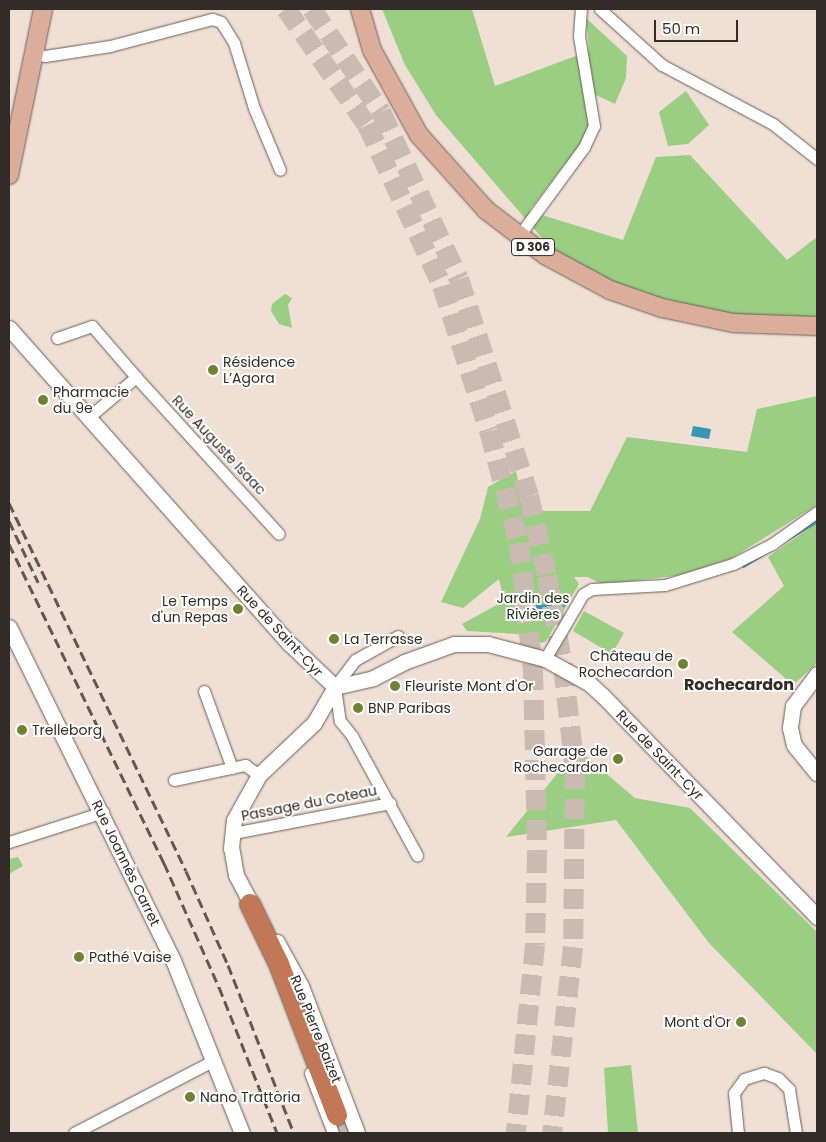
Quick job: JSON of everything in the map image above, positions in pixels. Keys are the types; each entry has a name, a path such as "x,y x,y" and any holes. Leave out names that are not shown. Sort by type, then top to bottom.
{"highway":[{"path":"250,904 279,964 335,1124"}],"main road":[{"path":"9,175 43,9"},
{"name":"D 306","path":"360,9 372,50 419,135 486,210 518,236 579,275 651,305 733,322 817,326"},
{"name":"Rue de Saint-Cyr","path":"9,328 296,652 335,687 373,678 404,662 454,644 488,644 545,659 590,684 603,696 817,917"},
{"name":"Rue Joannès Carret","path":"9,627 102,812 173,960 242,1133"},
{"path":"817,674 793,706 790,728 794,745 817,772"},
{"name":"Rue Pierre Baizet","path":"335,687 314,723 259,775 244,797 234,820 233,833 236,875 250,904 266,924 302,986 357,1133"}],"street":[{"path":"518,236 584,147 594,126 579,36 581,9"},
{"path":"600,9 662,65 773,124 817,158"},
{"path":"34,54 45,56 110,46 212,20 221,22 231,37 254,108 280,170"},
{"name":"Rue Auguste Isaac","path":"58,338 92,326 279,534"},
{"path":"89,417 136,377"},
{"path":"545,659 583,594 592,589 665,585 733,564 772,544 817,512"},
{"path":"398,636 355,660 335,687 340,721 352,736 417,855"},
{"path":"204,691 232,768"},
{"path":"174,780 245,765 259,775"},
{"name":"Passage du Coteau","path":"233,833 390,803"},
{"path":"9,842 102,812"},
{"path":"74,1133 214,1060"},
{"path":"738,1133 734,1093 744,1078 764,1073 778,1078 789,1089 796,1133"}],"green space":[{"path":"382,9 472,9 495,86 589,51 586,18 627,56 626,78 615,104 594,94 594,126 529,211 623,240 656,157 690,155 787,260 817,237 817,328 766,323 659,302 609,285 554,252 436,115 405,65"},
{"path":"686,91 709,125 688,144 668,146 659,112"},
{"path":"285,294 292,298 288,305 292,328 279,324 271,311 272,304"},
{"name":"Jardin des Rivières","path":"817,396 817,505 730,559 680,575 603,585 588,577 574,577 579,584 546,641 542,643 517,634 467,631 462,624 504,601 499,579 463,608 441,602 480,519 488,487 516,471 524,511 590,511 627,437 747,452 757,409"},
{"path":"817,523 817,663 793,685 732,632 784,586 768,557"},
{"path":"584,611 624,633 612,654 573,631"},
{"path":"583,754 635,798 690,808 817,932 817,1054 709,943 616,820 506,837 557,774"},
{"path":"18,857 23,866 9,874 9,859"},
{"path":"631,1065 638,1133 608,1133 604,1068"}],"water":[{"path":"693,426 711,429 709,439 691,436"},
{"path":"535,600 540,604 560,606 568,603 564,607 543,608 543,612 557,622 556,625 532,605"}],"waterway":[{"path":"743,566 817,521"}],"tunnel":[{"path":"286,9 367,125 442,286 489,431 519,543 533,670 537,853 535,945 516,1133"},
{"path":"312,9 381,112 459,279 529,496 547,576 563,667 575,769 573,947 552,1133"},
{"path":"337,1115 345,1133"}],"railway":[{"path":"9,503 186,871 228,965 294,1133"},
{"path":"9,521 38,582"},
{"path":"9,544 164,863 219,987 277,1133"}],"place":[{"name":"Résidence L’Agora","path":"213,370"},
{"name":"Pharmacie du 9e","path":"43,400"},
{"name":"Le Temps d'un Repas","path":"238,609"},
{"name":"La Terrasse","path":"334,639"},
{"name":"Château de Rochecardon","path":"683,664"},
{"name":"Fleuriste Mont d'Or","path":"395,686"},
{"name":"BNP Paribas","path":"358,708"},
{"name":"Trelleborg","path":"22,730"},
{"name":"Garage de Rochecardon","path":"618,759"},
{"name":"Pathé Vaise","path":"79,957"},
{"name":"Mont d'Or","path":"741,1022"},
{"name":"Nano Trattoria","path":"190,1097"}],"district":[{"name":"Rochecardon","path":"739,685"}]}
